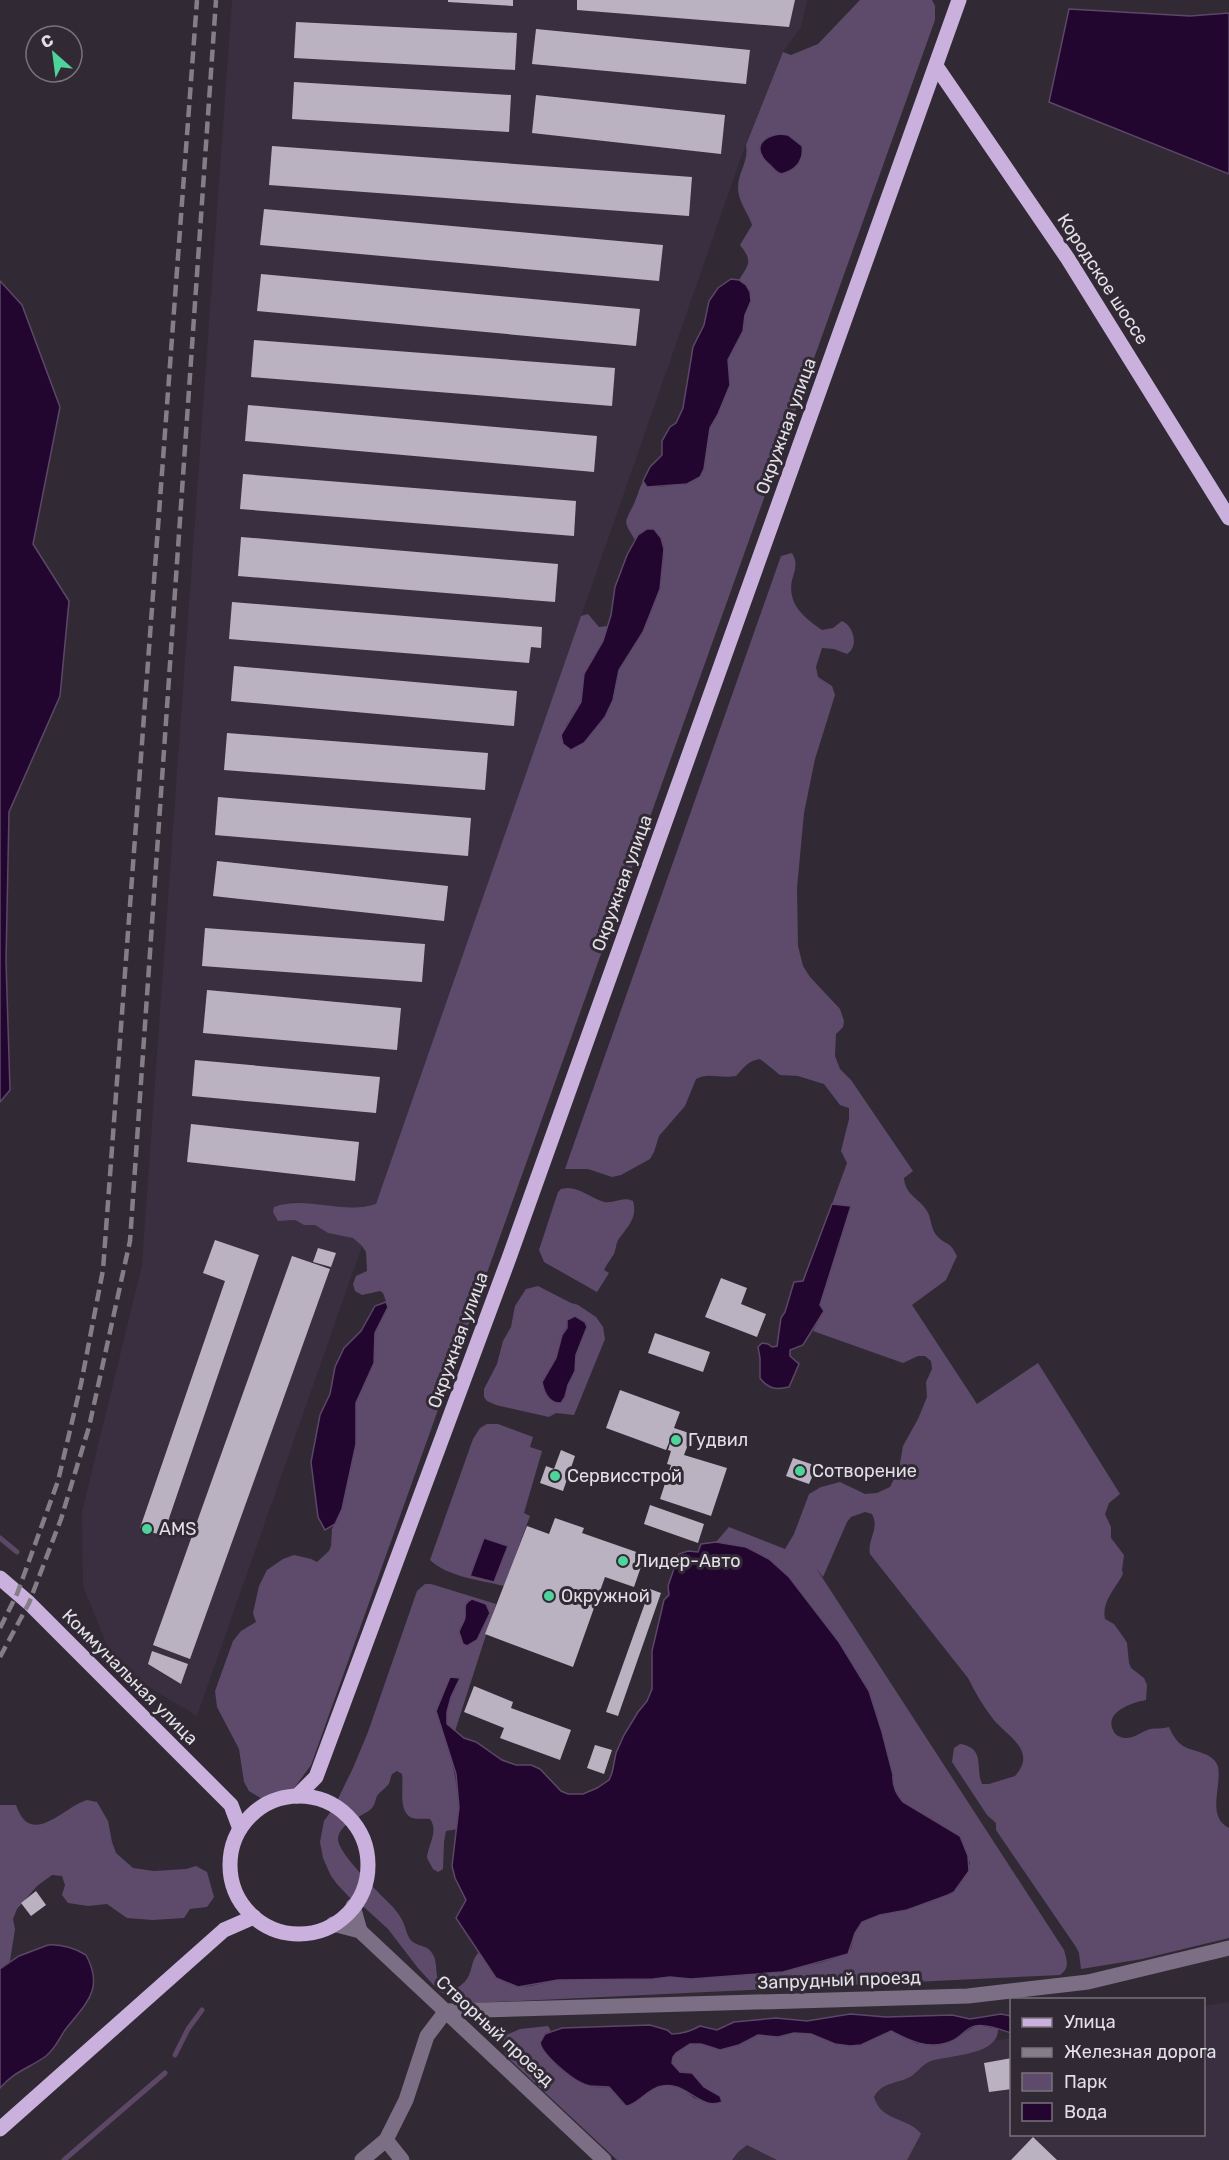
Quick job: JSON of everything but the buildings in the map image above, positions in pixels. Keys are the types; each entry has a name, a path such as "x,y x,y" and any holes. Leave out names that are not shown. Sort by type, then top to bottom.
{"main road":[{"name":"Окружная улица","path":"316,1777 487,1318 958,0"},
{"name":"Кородское шоссе","path":"936,66 1068,259 1229,518"},
{"name":"Коммунальная улица","path":"0,1578 29,1603 231,1805"},
{"path":"297,1796 316,1777"},
{"path":"316,1777 322,1800"},
{"path":"297,1796 315,1797 322,1800 335,1806 352,1820 363,1840 368,1861 365,1884 353,1906 341,1920 333,1924 320,1930 297,1934 274,1929 254,1917 239,1899 231,1877 231,1854 240,1829 252,1814 271,1802 297,1796"},
{"path":"231,1805 257,1810"},
{"path":"231,1805 240,1829"},
{"path":"224,1929 239,1899"},
{"path":"0,2129 224,1929 254,1917"}],"street":[{"path":"353,1906 360,1931"},
{"path":"333,1924 360,1931"},
{"name":"Створный проезд","path":"360,1931 604,2160"},
{"name":"Запрудный проезд","path":"446,2011 968,1995 1088,1982 1229,1948"},
{"path":"363,2160 386,2140 406,2100 427,2036 446,2011"},
{"path":"386,2140 402,2160"}],"shaded area":[{"path":"232,0 807,0 801,27 783,52 740,160 376,1205 352,1208 292,1202 283,1221 295,1220 299,1223 315,1225 328,1233 353,1238 362,1246 197,1716 116,1667 83,1586 82,1512 142,1265"},
{"path":"1229,2002 1229,2160 711,2160 911,2054 1010,2038 1010,2136 1205,2136 1205,2006"}],"green space":[{"path":"860,0 932,0 935,6 935,20 311,1765 292,1791 267,1800 262,1799 249,1791 244,1782 239,1749 217,1707 215,1691 233,1641 241,1631 256,1622 253,1613 259,1586 267,1570 283,1559 294,1555 317,1562 329,1551 332,1529 342,1509 356,1444 356,1403 374,1363 375,1333 388,1307 380,1291 362,1295 355,1291 353,1284 356,1276 367,1271 366,1252 353,1238 328,1233 315,1225 304,1225 295,1220 278,1221 273,1212 274,1207 299,1203 351,1207 376,1204 581,616 588,614 599,627 608,626 601,646 584,674 581,702 566,725 561,740 592,734 605,717 613,700 619,670 643,632 660,589 663,543 638,535 635,540 626,522 643,481 648,487 662,487 671,485 704,468 710,428 730,385 728,360 743,331 745,315 751,301 746,285 739,280 748,262 747,255 740,245 752,225 740,198 738,182 746,157 746,145 783,52 791,55 818,44"},
{"path":"792,553 795,566 791,589 792,597 799,610 822,630 833,628 842,621 850,627 854,637 853,647 847,654 834,649 822,648 816,667 818,677 832,686 835,695 815,759 804,813 797,888 798,946 803,966 810,977 840,1009 844,1021 843,1027 836,1034 835,1056 840,1069 851,1080 913,1171 904,1178 907,1188 927,1211 935,1234 950,1245 957,1256 946,1280 912,1305 977,1404 1038,1363 1120,1494 1109,1503 1105,1514 1111,1527 1111,1538 1124,1555 1123,1574 1107,1601 1104,1613 1105,1619 1114,1624 1127,1643 1131,1668 1144,1678 1147,1685 1146,1700 1121,1709 1116,1713 1111,1724 1115,1733 1124,1738 1150,1729 1169,1727 1183,1746 1208,1755 1216,1762 1219,1775 1216,1809 1222,1823 1229,1828 1229,1938 1142,1959 1081,1969 1076,1947 996,1830 996,1823 987,1815 952,1762 954,1748 960,1744 968,1746 977,1754 982,1784 989,1784 1015,1776 1021,1767 1022,1751 993,1719 968,1678 870,1554 875,1524 872,1514 865,1512 851,1517 847,1522 823,1577 816,1568 1064,1950 1067,1964 1065,1970 1060,1975 474,2003 454,1999 439,1991 388,1929 365,1908 352,1900 337,1884 323,1858 320,1842 324,1821 334,1807 368,1732 417,1591 425,1584 496,1604 455,1731 447,1724 447,1712 459,1678 436,1711 446,1740 456,1783 458,1829 446,1831 443,1869 438,1872 433,1869 427,1858 433,1833 430,1819 412,1818 406,1813 403,1803 402,1774 397,1771 392,1774 388,1785 377,1796 372,1807 342,1829 338,1839 339,1845 351,1862 399,1914 411,1940 432,1953 435,1958 438,1980 446,1988 453,1990 466,1981 473,1961 480,1951 489,1967 501,1980 508,1984 525,1987 564,1979 670,1977 691,1979 777,1972 820,1963 838,1957 851,1949 855,1933 862,1922 880,1915 907,1910 954,1892 966,1876 970,1863 960,1836 903,1802 898,1796 869,1691 839,1642 789,1577 746,1547 716,1542 729,1527 785,1549 794,1534 809,1494 821,1487 840,1482 865,1494 877,1493 890,1487 899,1469 903,1446 927,1397 926,1382 932,1369 931,1361 925,1356 918,1356 903,1363 813,1331 824,1311 820,1305 851,1207 832,1204 847,1163 841,1151 849,1119 849,1108 840,1105 824,1084 798,1076 780,1075 760,1059 746,1065 736,1076 705,1076 696,1079 685,1106 659,1136 650,1159 621,1175 612,1177 588,1169 565,1169 781,556"},
{"path":"568,1188 604,1202 625,1199 633,1201 633,1217 618,1240 614,1254 604,1270 609,1273 597,1292 544,1262 539,1250 558,1192"},
{"path":"538,1286 578,1305 596,1317 603,1327 605,1339 574,1415 556,1413 549,1417 496,1405 484,1397 484,1389 497,1364 503,1341 511,1327 515,1306 526,1289","holes":["567,1326 587,1327 576,1355 575,1371 565,1397 542,1382 556,1358 562,1335"]},
{"path":"487,1424 498,1424 533,1437 530,1447 542,1451 524,1513 530,1516 504,1586 455,1574 437,1566 430,1560 473,1439 480,1428"},
{"path":"87,1800 97,1802 108,1821 116,1853 133,1868 154,1871 196,1866 207,1872 214,1897 207,1907 190,1909 184,1918 153,1920 127,1918 107,1904 88,1906 68,1903 62,1895 65,1885 62,1876 52,1875 37,1886 17,1909 13,1919 15,1929 10,1961 0,1969 0,1805 16,1805 22,1818 30,1824 39,1825"},
{"path":"977,2025 998,2029 996,2038 990,2045 971,2053 928,2062 908,2078 882,2088 874,2097 883,2111 910,2125 921,2134 907,2160 777,2160 747,2145 732,2160 617,2160 506,2056 503,2046 504,2036 520,2029 548,2026 551,2031 545,2034 546,2049 552,2061 582,2083 593,2087 610,2088 622,2103 660,2086 678,2085 694,2098 712,2104 720,2096 703,2087 691,2074 680,2072 672,2063 676,2053 690,2044 725,2049 758,2035 778,2037 794,2033 811,2034 835,2044 850,2046 861,2045 891,2031 918,2044 958,2037"}],"water":[{"path":"1069,9 1190,16 1229,13 1229,174 1049,102"},
{"path":"780,134 788,135 802,146 802,156 798,164 781,174 765,160 760,150 763,141"},
{"path":"731,279 739,280 746,285 751,301 745,315 743,331 728,360 730,385 710,428 704,469 700,477 687,484 647,487 643,481 650,467 662,455 662,441 670,427 676,423 683,408 693,347 704,325 709,301 718,288"},
{"path":"0,281 22,305 60,407 33,544 69,601 60,696 9,812 6,961 10,1090 0,1102"},
{"path":"647,529 654,529 661,538 664,549 660,589 643,632 619,670 613,700 605,717 584,743 571,750 563,744 561,735 581,702 584,674 603,641 611,615 615,587 627,555 638,535"},
{"path":"832,1204 851,1206 820,1305 824,1311 803,1345 790,1350 790,1356 799,1364 789,1387 773,1388 760,1378 758,1347 762,1343 772,1347 777,1346 781,1318 794,1282 803,1281"},
{"path":"386,1302 388,1307 375,1333 374,1363 356,1403 356,1444 342,1509 335,1524 325,1530 318,1517 311,1462 320,1415 330,1394 335,1367 344,1348 361,1331 375,1306"},
{"path":"575,1316 585,1322 587,1327 576,1355 575,1371 565,1397 561,1403 557,1403 548,1397 542,1382 556,1358 562,1335 567,1328 567,1320"},
{"path":"484,1538 508,1546 494,1582 470,1576"},
{"path":"716,1542 746,1547 769,1559 789,1577 839,1642 869,1691 882,1732 896,1793 903,1802 960,1836 968,1856 969,1871 954,1892 948,1895 907,1910 880,1915 862,1922 855,1933 848,1954 783,1972 691,1979 670,1977 558,1980 518,1987 496,1978 456,1918 466,1900 452,1866 459,1807 456,1774 436,1711 450,1677 460,1678 451,1697 447,1724 464,1738 476,1742 502,1760 516,1765 531,1765 540,1769 561,1791 568,1794 583,1794 597,1788 609,1780 616,1753 624,1735 647,1701 652,1689 652,1651 664,1600 669,1595 668,1586 679,1554 688,1551 698,1552 701,1544"},
{"path":"472,1599 486,1604 490,1613 477,1640 467,1646 463,1644 459,1632 465,1619 466,1605"},
{"path":"48,1945 68,1947 86,1955 94,1978 90,1996 49,2053 11,2077 0,2088 0,1969 19,1956"},
{"path":"850,2014 886,2017 952,2015 970,2019 1001,2014 1010,2016 1010,2033 979,2025 952,2041 936,2045 920,2044 891,2031 861,2045 850,2046 835,2044 811,2034 794,2033 778,2037 758,2035 739,2045 720,2050 701,2044 690,2044 676,2053 672,2063 680,2072 692,2073 704,2087 720,2096 722,2102 706,2103 679,2088 662,2086 626,2106 609,2087 590,2086 569,2075 553,2062 540,2043 545,2034 562,2028 650,2025 676,2034 700,2026 717,2030 734,2022 776,2018 807,2021"}],"waterway":[{"path":"0,1538 17,1552"},
{"path":"175,2055 188,2029 202,2010"},
{"path":"64,2160 165,2073"}],"railway":[{"path":"0,1628 17,1594 58,1481 81,1384 103,1270 197,0"},
{"path":"0,1657 29,1603 61,1519 89,1427 130,1241 216,0"}],"place":[{"name":"Гудвил","path":"676,1440"},
{"name":"Сотворение","path":"800,1471"},
{"name":"Сервисстрой","path":"555,1476"},
{"name":"AMS","path":"147,1529"},
{"name":"Лидер-Авто","path":"623,1561"},
{"name":"Окружной","path":"549,1596"}]}
